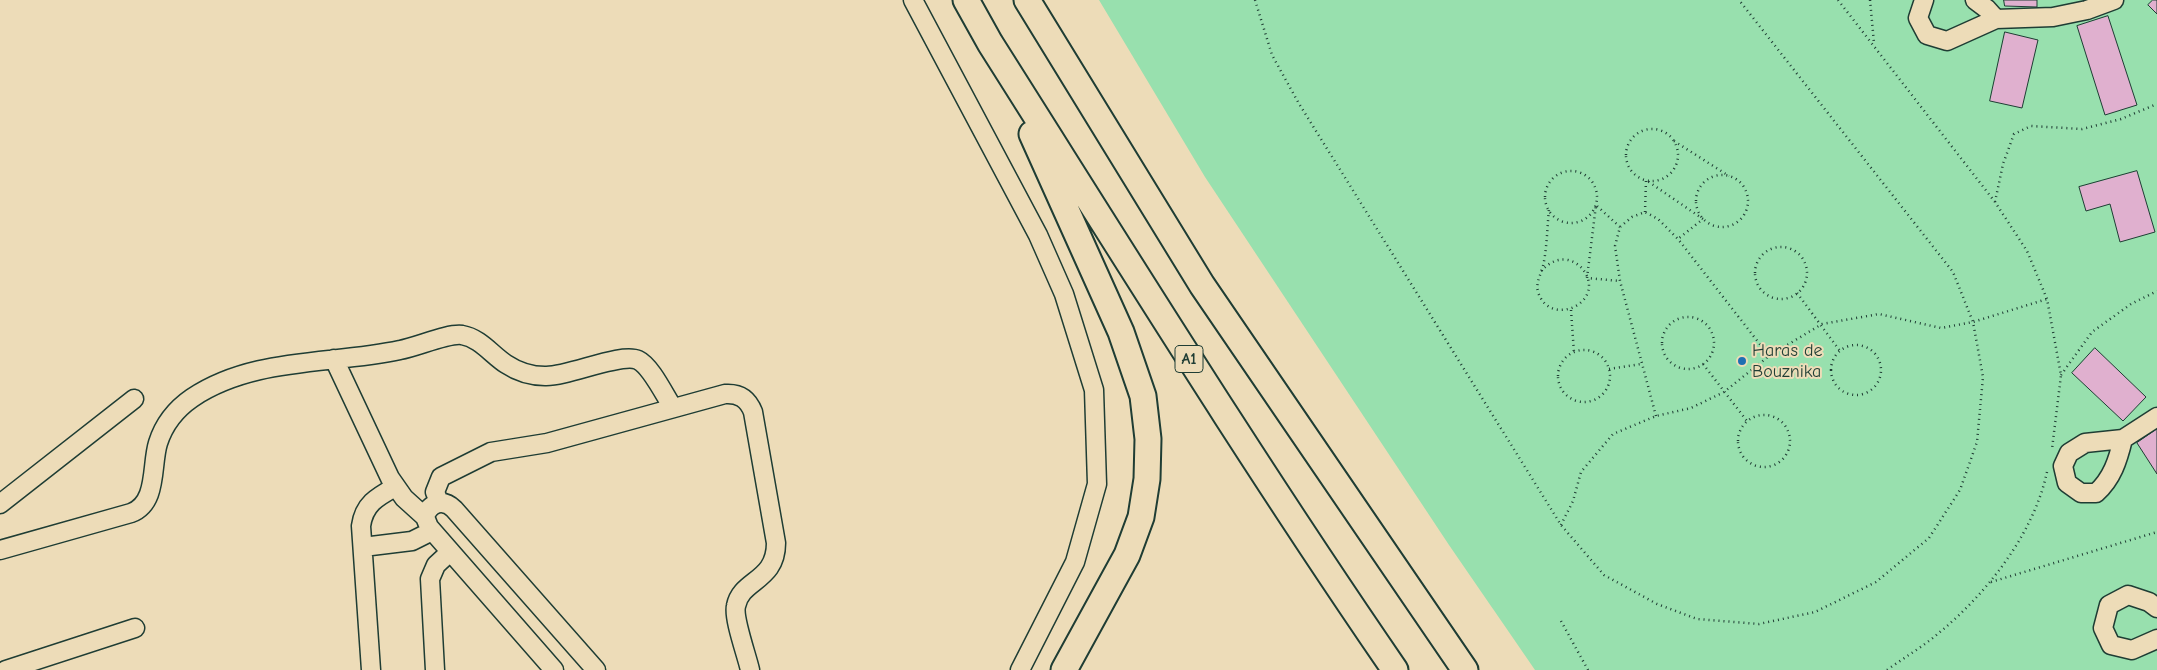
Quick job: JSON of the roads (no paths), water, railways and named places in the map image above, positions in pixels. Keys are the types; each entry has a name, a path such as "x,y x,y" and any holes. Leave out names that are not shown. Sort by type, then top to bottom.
{"highway":[{"name":"A1","path":"966,0 990,43 1222,410 1330,576 1395,670"},
{"path":"1027,0 1202,285 1465,670"},
{"path":"990,43 1096,272 1122,332 1143,396 1148,439 1148,479 1141,518 1127,555 1064,670"},
{"path":"1361,518 1480,670"}],"street":[{"path":"913,0 1038,234 1064,294 1094,390 1097,484 1075,562 1020,670"},
{"path":"1924,0 1918,18 1926,35 1947,41 1996,19 2053,18 2087,10 2114,0"},
{"path":"1975,0 1996,19"},
{"path":"0,550 132,513 141,508 147,499 158,443 166,425 179,408 206,390 250,372 402,350 459,335 476,340 516,369 536,376 556,376 624,359 634,359 648,368 673,408"},
{"path":"334,359 395,487 554,670"},
{"path":"439,502 436,492 441,477 482,455 500,450 547,443 732,393 744,398 753,412 776,552 771,567 742,595 736,606 750,670"},
{"path":"0,504 134,399"},
{"path":"2123,439 2157,417"},
{"path":"371,670 361,526 366,508 373,500 395,487"},
{"path":"363,547 412,541 429,524 430,507 439,502 450,505 596,670"},
{"path":"435,670 430,579 436,565 450,552"},
{"path":"2157,608 2149,602 2128,595 2109,605 2103,628 2111,645 2132,650 2157,639"},
{"path":"6,668 135,628"}],"place":[{"name":"Haras de Bouznika","path":"1742,361"}]}
